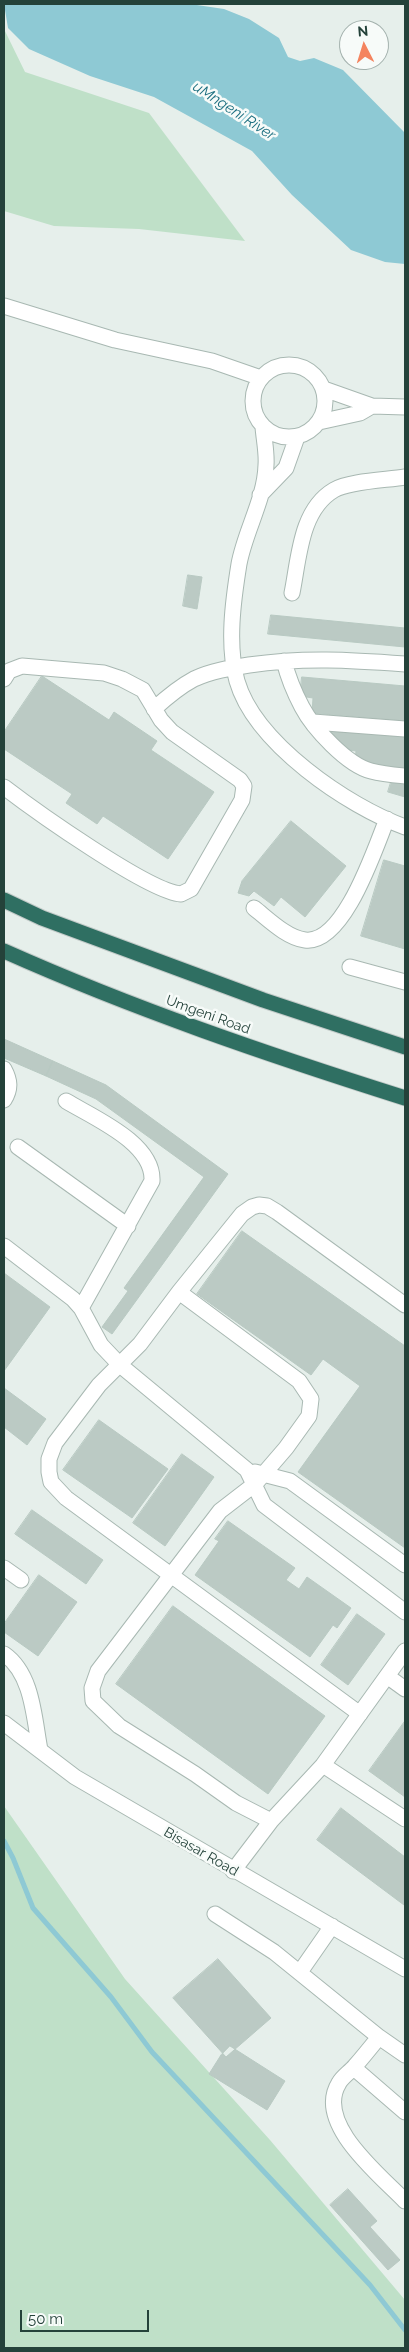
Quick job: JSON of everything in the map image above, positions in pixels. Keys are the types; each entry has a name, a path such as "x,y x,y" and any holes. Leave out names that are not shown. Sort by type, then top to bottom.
{"highway":[{"path":"4,889 78,930"},
{"path":"4,900 42,918 263,1000 405,1047"},
{"name":"Umgeni Road","path":"4,951 174,1020 272,1056 405,1098"}],"street":[{"path":"5,311 115,340 212,361 261,378"},
{"path":"263,427 273,434 285,438 306,434 319,422 326,406 324,389 318,379 301,366 279,366 269,370 255,387 253,409 263,427 266,466 260,495 247,533 240,564 232,642 235,668 242,697 259,723 295,760 344,796 387,819 405,826"},
{"path":"324,389 372,406 405,407"},
{"path":"319,422 360,413 372,406"},
{"path":"260,495 286,468 297,437"},
{"path":"292,593 304,534 316,506 334,489 360,483 405,477"},
{"path":"154,709 172,693 193,680 206,674 235,668 318,658 405,664"},
{"path":"284,661 303,709 338,749 360,766 371,771 405,776"},
{"path":"4,679 9,671 22,666 104,673 122,679 143,690 154,709 172,732 235,775 244,786 242,800 196,882 186,892 173,894 120,865 4,787"},
{"path":"313,722 405,729"},
{"path":"254,908 295,938 307,941 322,936 337,924 350,902 387,819"},
{"path":"350,967 405,982"},
{"path":"4,1069 9,1080 9,1092 4,1100"},
{"path":"66,1101 129,1139 151,1164 152,1181 82,1308"},
{"path":"18,1147 128,1226"},
{"path":"360,1714 66,1498 51,1482 49,1459 55,1443 99,1385 140,1344 178,1292 242,1214 252,1207 259,1205 267,1206 277,1212 405,1305"},
{"path":"4,1246 63,1290 82,1308 101,1345 120,1365 246,1470 258,1479 290,1481 405,1565"},
{"path":"178,1292 300,1381 308,1393 312,1407 309,1416 286,1448 258,1479 220,1511 98,1671 92,1688 92,1701 118,1726 195,1774 236,1803 270,1821"},
{"path":"258,1479 264,1505 405,1612"},
{"path":"4,1568 21,1580"},
{"path":"233,1871 270,1821 323,1765 405,1651"},
{"path":"4,1654 15,1664 31,1699 40,1750"},
{"path":"387,1676 405,1689"},
{"name":"Bisasar Road","path":"4,1723 75,1777 233,1871 405,1969"},
{"path":"323,1765 405,1819"},
{"path":"215,1914 300,1972 332,2001 405,2055"},
{"path":"300,1972 332,1926"},
{"path":"380,2037 354,2068 339,2082 332,2096 334,2112 338,2125 358,2153 405,2201"},
{"path":"354,2068 405,2112"}],"green space":[{"path":"4,29 25,72 149,113 245,241 139,229 54,226 4,211"},
{"path":"4,1806 125,1979 270,2140 405,2300 405,2348 4,2348"}],"water":[{"name":"uMngeni River","path":"4,4 190,4 224,9 249,19 279,38 288,57 300,61 314,58 339,70 343,70 405,133 405,264 385,262 351,250 292,195 252,151 154,97 90,76 29,49 8,28"}],"building":[{"path":"188,575 202,577 197,609 183,606"},
{"path":"271,615 405,628 405,647 268,634"},
{"path":"42,676 109,720 114,712 157,741 151,750 214,792 168,859 103,816 97,824 66,803 72,794 4,749 4,732"},
{"path":"302,677 405,686 405,721 312,713 313,698 300,696"},
{"path":"332,729 405,735 405,770 355,761 356,751 341,749 341,742 331,741"},
{"path":"392,779 405,783 405,797 388,792"},
{"path":"291,821 346,866 305,917 281,897 274,906 254,891 249,896 238,893 242,881"},
{"path":"384,860 405,866 405,949 361,936"},
{"path":"4,1039 53,1061 46,1076 4,1058"},
{"path":"53,1061 106,1085 228,1174 112,1334 102,1327 128,1291 124,1288 204,1177 96,1099 46,1076"},
{"path":"242,1231 405,1346 405,1548 298,1472 360,1386 323,1359 311,1375 197,1294"},
{"path":"4,1273 50,1307 4,1371"},
{"path":"4,1388 46,1419 27,1445 4,1427"},
{"path":"99,1420 168,1469 132,1518 63,1470"},
{"path":"182,1454 214,1477 165,1546 133,1523"},
{"path":"32,1510 103,1560 86,1584 15,1534"},
{"path":"228,1521 295,1568 286,1580 299,1589 307,1577 351,1608 337,1628 333,1625 310,1657 195,1575 219,1541 215,1539"},
{"path":"39,1575 77,1602 38,1656 4,1632 4,1624"},
{"path":"173,1606 325,1716 268,1794 116,1684"},
{"path":"357,1614 385,1634 348,1685 321,1665"},
{"path":"405,1721 405,1797 369,1771"},
{"path":"341,1808 405,1857 404,1905 317,1840"},
{"path":"218,1959 271,2018 226,2057 173,1998"},
{"path":"230,2046 285,2081 267,2110 209,2074 221,2055"},
{"path":"348,2189 377,2221 370,2227 400,2260 388,2270 330,2205"}],"waterway":[{"path":"4,1841 13,1858 33,1908 111,1997 152,2052 370,2285 405,2330"}]}
